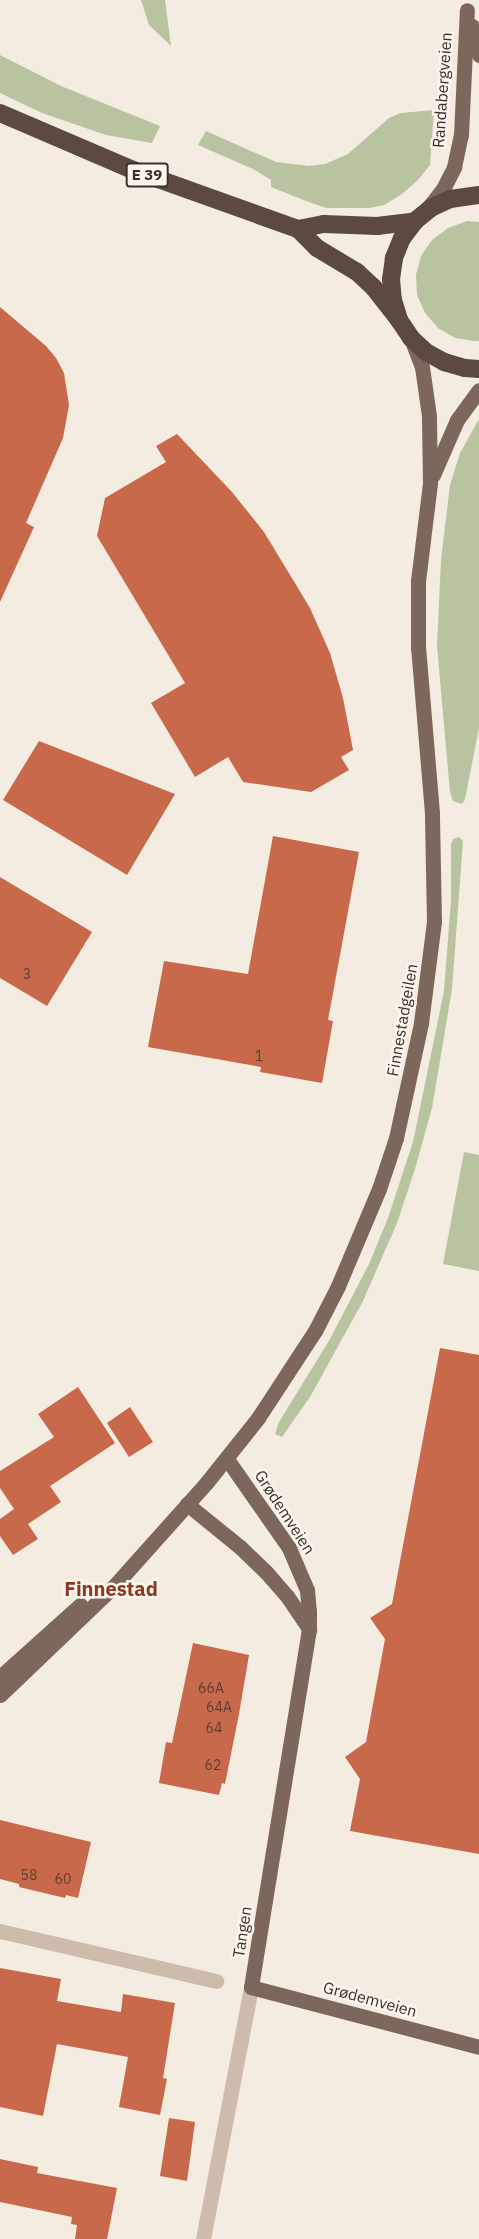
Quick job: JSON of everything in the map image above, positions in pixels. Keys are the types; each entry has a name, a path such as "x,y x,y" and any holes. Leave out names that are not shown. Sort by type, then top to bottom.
{"highway":[{"name":"E 39","path":"0,113 133,170 298,229 316,248 357,272 380,294 411,338 426,352 444,362 479,369"},
{"name":"E 39","path":"399,320 393,300 391,279 394,258 402,238 431,208 450,199 479,195"},
{"name":"E 39","path":"298,229 324,224 377,226 415,222"}],"main road":[{"name":"Randabergveien","path":"466,5 479,55"},
{"name":"Randabergveien","path":"415,222 443,189 454,167 461,135 466,5"},
{"name":"Finnestadgeilen","path":"0,1695 115,1584 227,1459 284,1381 338,1286 379,1189 396,1138 421,1023 434,921 433,825 418,648 418,581 430,483 427,389 411,338"},
{"name":"Finnestadgeilen","path":"430,483 457,420 479,390"},
{"name":"Grødemveien","path":"227,1459 270,1518 300,1569 307,1590 309,1629"},
{"name":"Finnestadgeilen","path":"0,1677 66,1619 187,1504"},
{"path":"187,1504 240,1547 266,1572 287,1596 309,1629"},
{"name":"Tangen","path":"251,1987 309,1629"},
{"name":"Grødemveien","path":"251,1987 479,2047"}],"street":[{"path":"0,1930 216,1981"},
{"name":"Tangen","path":"203,2239 251,1987"}],"green space":[{"path":"141,0 165,0 171,46 149,25"},
{"path":"0,55 61,86 160,126 152,143 106,135 42,113 0,93"},
{"path":"434,110 430,165 402,194 384,205 369,208 326,208 306,201 271,187 271,180 253,169 198,145 206,131 276,162 309,166 325,164 348,154 389,118 401,113"},
{"path":"467,221 479,222 479,341 455,338 438,328 425,313 417,295 416,275 421,256 432,240 448,228"},
{"path":"479,419 479,728 465,799 462,804 453,801 450,792 437,646 441,560 450,485 460,453"},
{"path":"459,837 463,841 452,989 432,1108 415,1169 397,1223 363,1301 310,1397 282,1437 275,1434 279,1422 330,1339 369,1264 388,1218 413,1142 444,991 451,900 451,844 453,839"},
{"path":"464,1152 479,1155 479,1271 443,1264"}],"building":[{"path":"0,307 46,346 56,358 64,373 69,405 63,438 26,523 34,527 0,602"},
{"path":"177,434 232,492 264,532 310,608 330,653 343,698 353,750 341,757 349,770 311,792 243,782 228,757 195,777 151,703 185,683 97,536 105,498 166,462 156,446"},
{"path":"39,741 175,794 127,875 3,800"},
{"path":"273,836 359,852 328,1020 333,1021 322,1083 260,1072 261,1067 148,1047 164,961 248,974"},
{"path":"0,877 92,932 47,1006 0,978"},
{"path":"440,1348 479,1355 479,1854 350,1831 360,1779 345,1757 366,1742 385,1639 370,1618 392,1604"},
{"path":"78,1387 115,1443 50,1486 61,1502 28,1524 38,1539 13,1555 0,1536 0,1519 14,1509 0,1488 0,1471 54,1437 38,1414"},
{"path":"130,1407 153,1442 129,1457 107,1423"},
{"path":"193,1643 249,1655 225,1784 222,1783 219,1795 159,1783 166,1742 172,1743"},
{"path":"0,1820 91,1842 78,1898 66,1895 65,1898 19,1887 19,1884 0,1879"},
{"path":"0,1968 61,1979 57,2001 121,2012 123,1994 175,2003 163,2078 167,2079 160,2115 119,2107 128,2057 57,2044 43,2116 0,2107"},
{"path":"169,2118 195,2122 187,2181 160,2176"},
{"path":"0,2159 38,2167 37,2173 117,2188 107,2239 75,2239 77,2225 71,2224 72,2217 0,2202"}],"district":[{"name":"Finnestad","path":"111,1588"}]}
